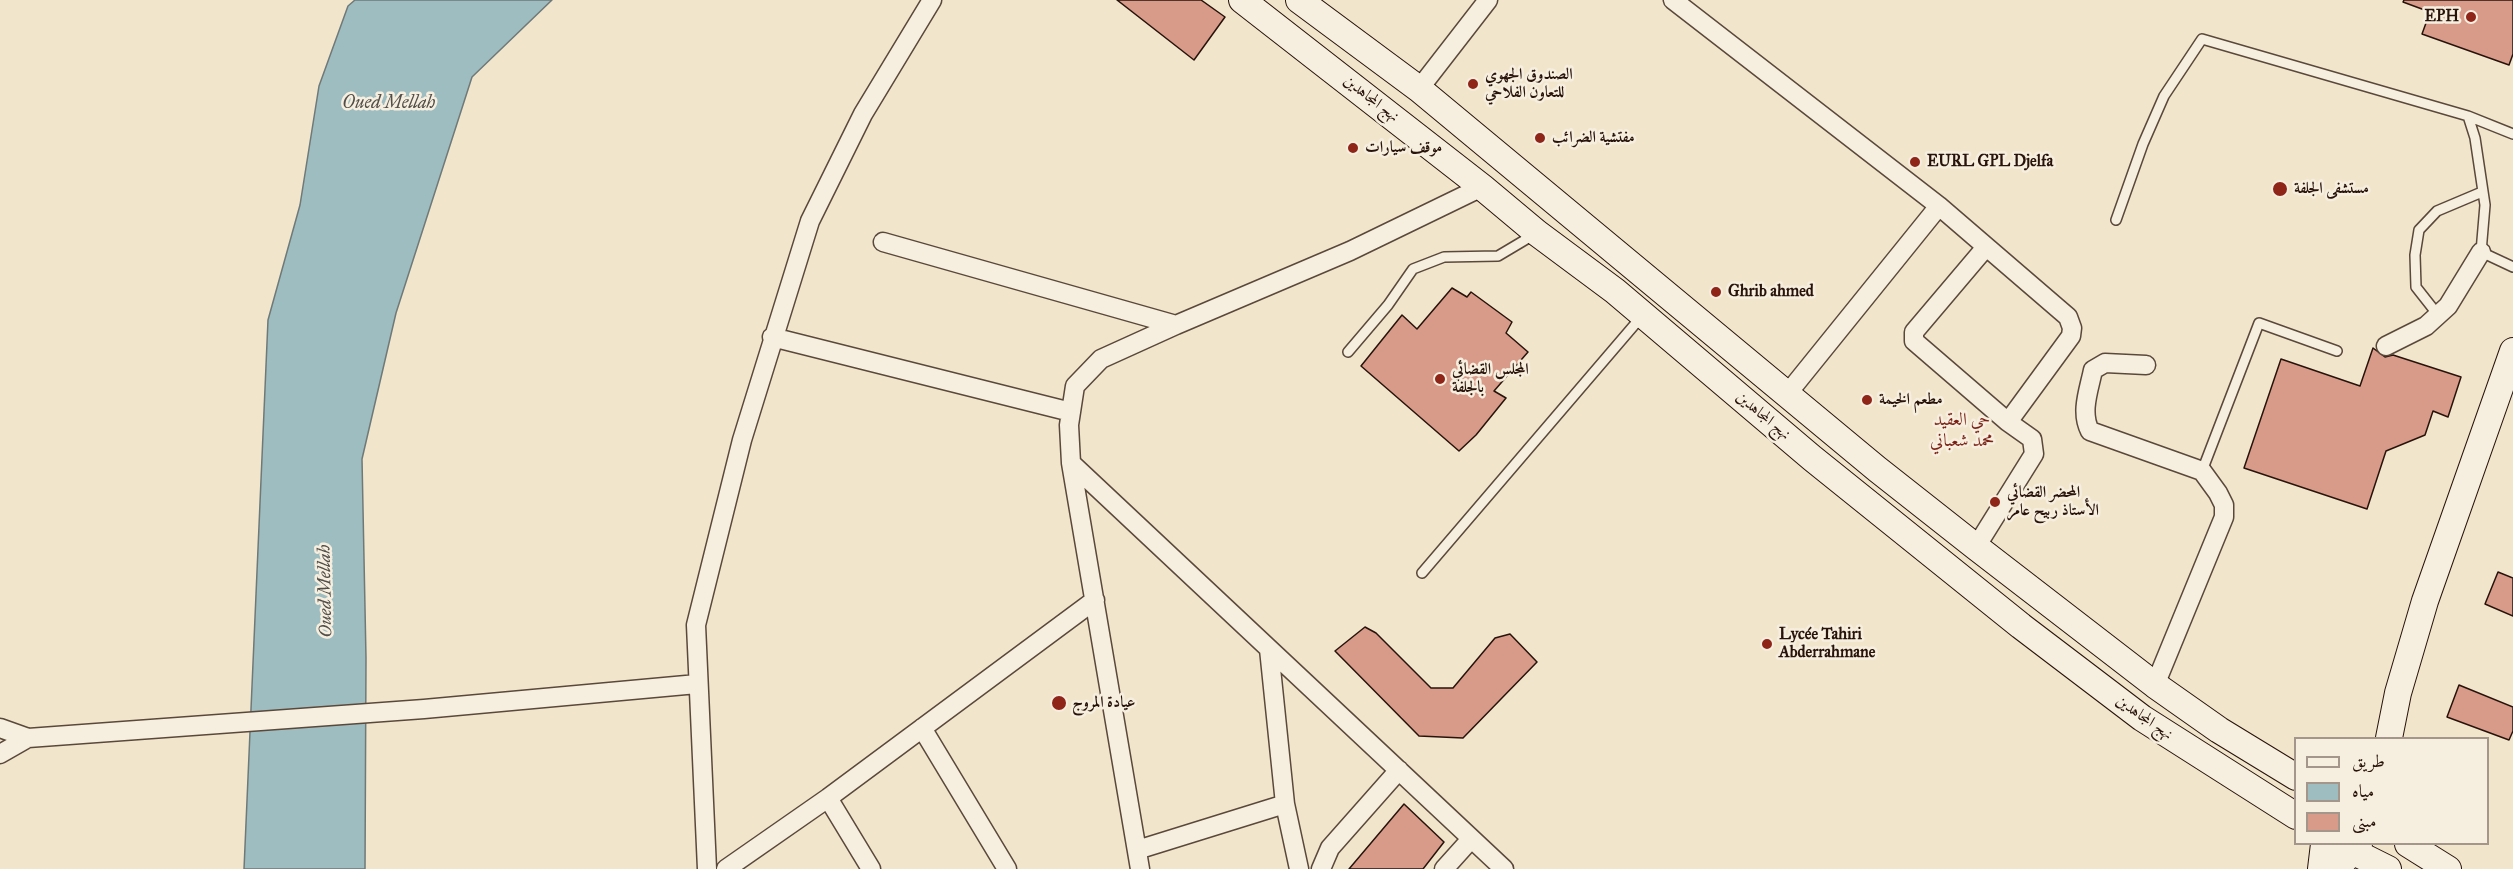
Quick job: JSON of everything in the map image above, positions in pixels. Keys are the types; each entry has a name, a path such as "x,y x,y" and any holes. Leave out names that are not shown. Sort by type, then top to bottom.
{"main road":[{"name":"نهج المجاهدين","path":"1242,0 1643,315 1812,458 2021,626 2142,718 2294,815"},
{"name":"نهج المجاهدين","path":"1315,5 1788,393 1877,469 2155,685 2219,730 2294,776"},
{"path":"2389,737 2398,693 2425,601 2508,378 2513,351"},
{"path":"2371,737 2398,693"},
{"path":"2411,845 2448,869"},
{"path":"2321,869 2344,849 2388,869"}],"street":[{"path":"707,869 696,625 742,440 772,337 810,221 863,114 932,0"},
{"path":"1419,89 1488,0"},
{"path":"1673,0 1939,206 2068,317 2072,328 2071,336 2008,422"},
{"path":"1140,869 1071,463 1069,425 1075,386 1101,360 1176,325 1350,251 1482,187"},
{"path":"1788,393 1939,206"},
{"path":"883,242 1176,325"},
{"path":"1976,547 2034,454 2032,439 2008,422 1914,341 1913,337 1914,332 1986,247"},
{"path":"2386,346 2426,326 2448,306 2481,252"},
{"path":"772,337 1071,412"},
{"path":"2146,365 2104,363 2093,370 2084,412 2085,422 2090,431 2202,471 2218,493 2223,505 2224,517 2155,685"},
{"path":"1071,463 1504,869"},
{"path":"732,867 1095,600"},
{"path":"1269,649 1285,804 1299,869"},
{"path":"0,728 28,738 424,709 697,684"},
{"path":"922,728 1007,869"},
{"path":"0,754 28,738"},
{"path":"1322,869 1330,849 1399,770"},
{"path":"828,798 871,869"},
{"path":"1137,850 1285,804"},
{"path":"1444,869 1471,838"}],"lane":[{"path":"2116,220 2143,144 2164,96 2202,39 2468,116 2513,134"},
{"path":"2468,116 2475,138 2485,205 2481,252 2513,267"},
{"path":"2438,315 2416,287 2415,255 2418,230 2437,211 2482,192"},
{"path":"1348,352 1388,305 1413,269 1444,257 1498,256 1537,232"},
{"path":"1422,573 1643,315"},
{"path":"2202,471 2259,323 2337,351"}],"water":[{"name":"Oued Mellah","path":"355,0 552,0 472,77 396,313 362,459 366,658 365,869 244,869 268,320 300,205 319,86 348,6"}],"building":[{"path":"1117,0 1201,0 1225,17 1194,60"},
{"name":"EPH","path":"2404,0 2513,0 2513,54 2509,65 2422,34 2430,12 2403,2"},
{"name":"المجلس القضائي بالجلفة","path":"1452,288 1467,297 1471,292 1512,322 1506,333 1528,352 1494,391 1506,398 1476,435 1459,451 1361,366 1402,315 1417,329"},
{"path":"2373,348 2385,357 2393,355 2461,377 2448,417 2433,411 2425,435 2386,451 2367,509 2244,468 2281,359 2360,386"},
{"path":"2498,572 2513,578 2513,616 2485,604"},
{"path":"1365,627 1376,633 1431,688 1453,688 1495,638 1510,634 1537,662 1463,738 1419,736 1335,651"},
{"path":"2459,685 2513,707 2513,731 2509,740 2447,717"},
{"path":"1404,804 1444,842 1423,869 1349,869"}],"place":[{"name":"EPH","path":"2471,17"},
{"name":"الصندوق الجهوي للتعاون الفلاحي","path":"1473,84"},
{"name":"مفتشية الضرائب","path":"1540,138"},
{"name":"موقف سيارات","path":"1353,148"},
{"name":"EURL GPL Djelfa","path":"1915,162"},
{"name":"مستشفى الجلفة","path":"2280,189"},
{"name":"Ghrib ahmed","path":"1716,292"},
{"name":"المجلس القضائي بالجلفة","path":"1440,379"},
{"name":"مطعم الخيمة","path":"1867,400"},
{"name":"المحضر القضائي الأستاذ ربيح عامر","path":"1995,502"},
{"name":"Lycée Tahiri Abderrahmane","path":"1767,644"},
{"name":"عيادة المروج","path":"1059,703"}],"district":[{"name":"حي العقيد محمد شعباني","path":"1962,431"}]}
